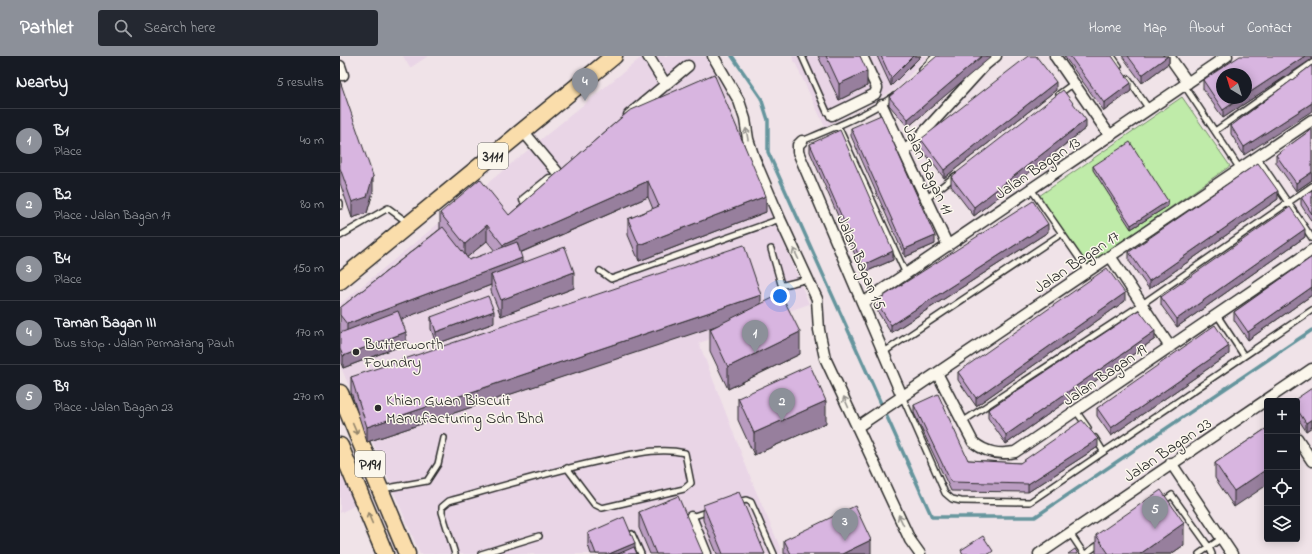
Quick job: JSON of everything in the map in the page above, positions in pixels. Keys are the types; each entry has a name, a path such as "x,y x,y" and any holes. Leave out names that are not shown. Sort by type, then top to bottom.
{"main road":[{"name":"3111","path":"340,281 614,56"},
{"path":"340,266 372,255"},
{"name":"P191","path":"340,393 407,554"},
{"name":"P191","path":"340,446 385,554"}],"street":[{"path":"648,56 666,85"},
{"path":"713,56 739,101 745,119 748,139 754,158 817,299 819,330 825,358 910,540 920,554"},
{"path":"832,115 875,94 876,88 862,56"},
{"path":"904,152 985,65 996,56"},
{"path":"1055,56 1110,136"},
{"path":"1169,56 1186,84"},
{"name":"Jalan Bagan 13","path":"863,304 1226,56"},
{"path":"624,119 688,66"},
{"name":"Jalan Bagan 11","path":"882,104 948,246"},
{"name":"Jalan Bagan 17","path":"856,427 1312,120"},
{"path":"523,131 561,171 525,200"},
{"name":"Jalan Bagan 15","path":"802,141 798,145 798,152 902,396"},
{"name":"Jalan Bagan 19","path":"937,373 973,442 979,448 996,454 1015,452 1312,250"},
{"path":"1110,256 1170,347"},
{"name":"Jalan Bagan 23","path":"1272,398 1312,368"},
{"name":"Jalan Bagan 23","path":"1039,554 1171,463 1264,403"},
{"path":"1300,443 1312,461"},
{"path":"1171,463 1232,554"},
{"path":"691,517 706,554"}],"lane":[{"path":"802,56 827,112 832,115"},
{"path":"917,76 935,56"},
{"path":"1112,56 1149,109"},
{"path":"1215,132 1312,63"},
{"path":"1055,98 1074,83"},
{"path":"1186,84 1215,132 1240,168"},
{"path":"802,141 838,126 882,104 897,94"},
{"path":"838,126 906,274"},
{"path":"1257,157 1312,238"},
{"path":"926,199 957,175"},
{"path":"962,422 1142,304 1312,186"},
{"path":"1031,189 1088,271"},
{"path":"340,236 388,208 410,224"},
{"path":"600,271 611,279 780,218"},
{"path":"884,352 1061,234"},
{"path":"771,249 781,284 784,285 808,278"},
{"path":"902,396 945,492 952,499 961,501 1030,502 1312,310"},
{"path":"1217,315 1244,356"},
{"path":"1076,411 1103,451"},
{"path":"381,490 427,481 438,464 444,438"},
{"path":"454,554 442,512 442,507 449,501 567,468 652,450 685,452 691,483 684,489 602,508 594,504 567,468"},
{"path":"1153,508 1172,495 1209,547 1212,554"},
{"path":"732,504 746,500 752,502 774,554"},
{"path":"691,517 712,511"},
{"path":"1070,533 1085,554 1104,541"},
{"path":"632,534 641,554"},
{"path":"481,554 540,536"},
{"path":"1199,554 1222,538"}],"shaded area":[{"path":"403,56 428,56 410,68"},
{"path":"643,56 706,56 724,82 747,153 809,304 699,343 755,489 783,554 420,554 340,365 340,304"},
{"path":"792,56 927,56 898,88 825,127"},
{"path":"343,475 356,505 340,513 340,477"}],"green space":[{"path":"1182,97 1230,166 1087,266 1039,196"}],"building":[{"path":"826,56 860,56 867,71 839,84"},
{"path":"881,56 913,56 891,78"},
{"path":"937,56 982,56 908,119 889,97"},
{"path":"1028,56 1036,56 1056,82 944,170 921,139"},
{"path":"1070,56 1112,56 1131,83 1104,103"},
{"path":"1128,56 1168,56 1142,75"},
{"path":"1240,56 1305,56 1252,91 1252,68 1222,68"},
{"path":"1312,65 1312,103 1244,147 1231,126"},
{"path":"1216,72 1216,100 1203,80"},
{"path":"714,74 766,196 639,245 628,219 659,206 648,181 503,245 487,225 465,244 440,213 480,179 509,215 629,111"},
{"path":"340,81 373,176 367,197 352,202 340,168"},
{"path":"1063,90 1086,120 974,207 951,177"},
{"path":"1219,104 1232,104 1223,110"},
{"path":"881,115 935,236 905,249 851,128"},
{"path":"1312,129 1312,172 1296,183 1276,155"},
{"path":"840,130 893,251 863,265 810,144"},
{"path":"1130,142 1168,201 1131,225 1093,166"},
{"path":"1258,163 1278,191 1149,281 1129,252"},
{"path":"1312,190 1312,214 1301,197"},
{"path":"1033,201 1048,224 891,325 876,301"},
{"path":"1290,207 1305,229 1177,319 1161,297"},
{"path":"443,227 469,260 517,242 522,258 347,324 340,315 340,308"},
{"path":"744,245 761,295 367,427 351,377"},
{"path":"565,247 574,272 501,300 491,275"},
{"path":"1312,257 1312,287 1248,332 1234,312"},
{"path":"1107,268 1125,293 976,398 958,372"},
{"path":"781,294 800,332 728,367 710,329"},
{"path":"488,296 494,311 436,332 431,317"},
{"path":"1139,310 1155,331 1006,435 988,410"},
{"path":"398,311 406,332 343,356 340,349 340,333"},
{"path":"1215,325 1229,346 1111,428 1097,408"},
{"path":"810,365 826,401 754,433 738,398"},
{"path":"1312,388 1312,419 1306,423 1300,414 1300,398 1297,398"},
{"path":"938,394 968,460 1020,463 1082,420 1098,439 1028,484 951,482 914,405"},
{"path":"1264,430 1264,471 1234,491 1215,463"},
{"path":"1161,490 1184,523 1140,554 1109,554 1096,535"},
{"path":"739,492 765,554 723,554 703,505"},
{"path":"678,496 703,554 656,554 639,512"},
{"path":"855,506 871,540 842,554 791,554 784,540"},
{"path":"624,517 635,543 609,554 596,554 588,533"},
{"path":"983,536 993,551 989,554 963,554 961,550"},
{"path":"634,547 637,554 618,554"},
{"path":"1075,549 1078,554 1068,554"}],"waterway":[{"path":"732,56 761,98 768,120 768,152 932,517 1035,517 1312,330"}],"place":[{"name":"Taman Bagan III","path":"585,101"},
{"name":"Butterworth Foundry","path":"356,352"},
{"name":"B1","path":"755,353"},
{"name":"Khian Guan Biscuit Manufacturing Sdn Bhd","path":"378,408"},
{"name":"B2","path":"782,421"},
{"name":"B9","path":"1155,529"},
{"name":"B4","path":"845,541"}]}
